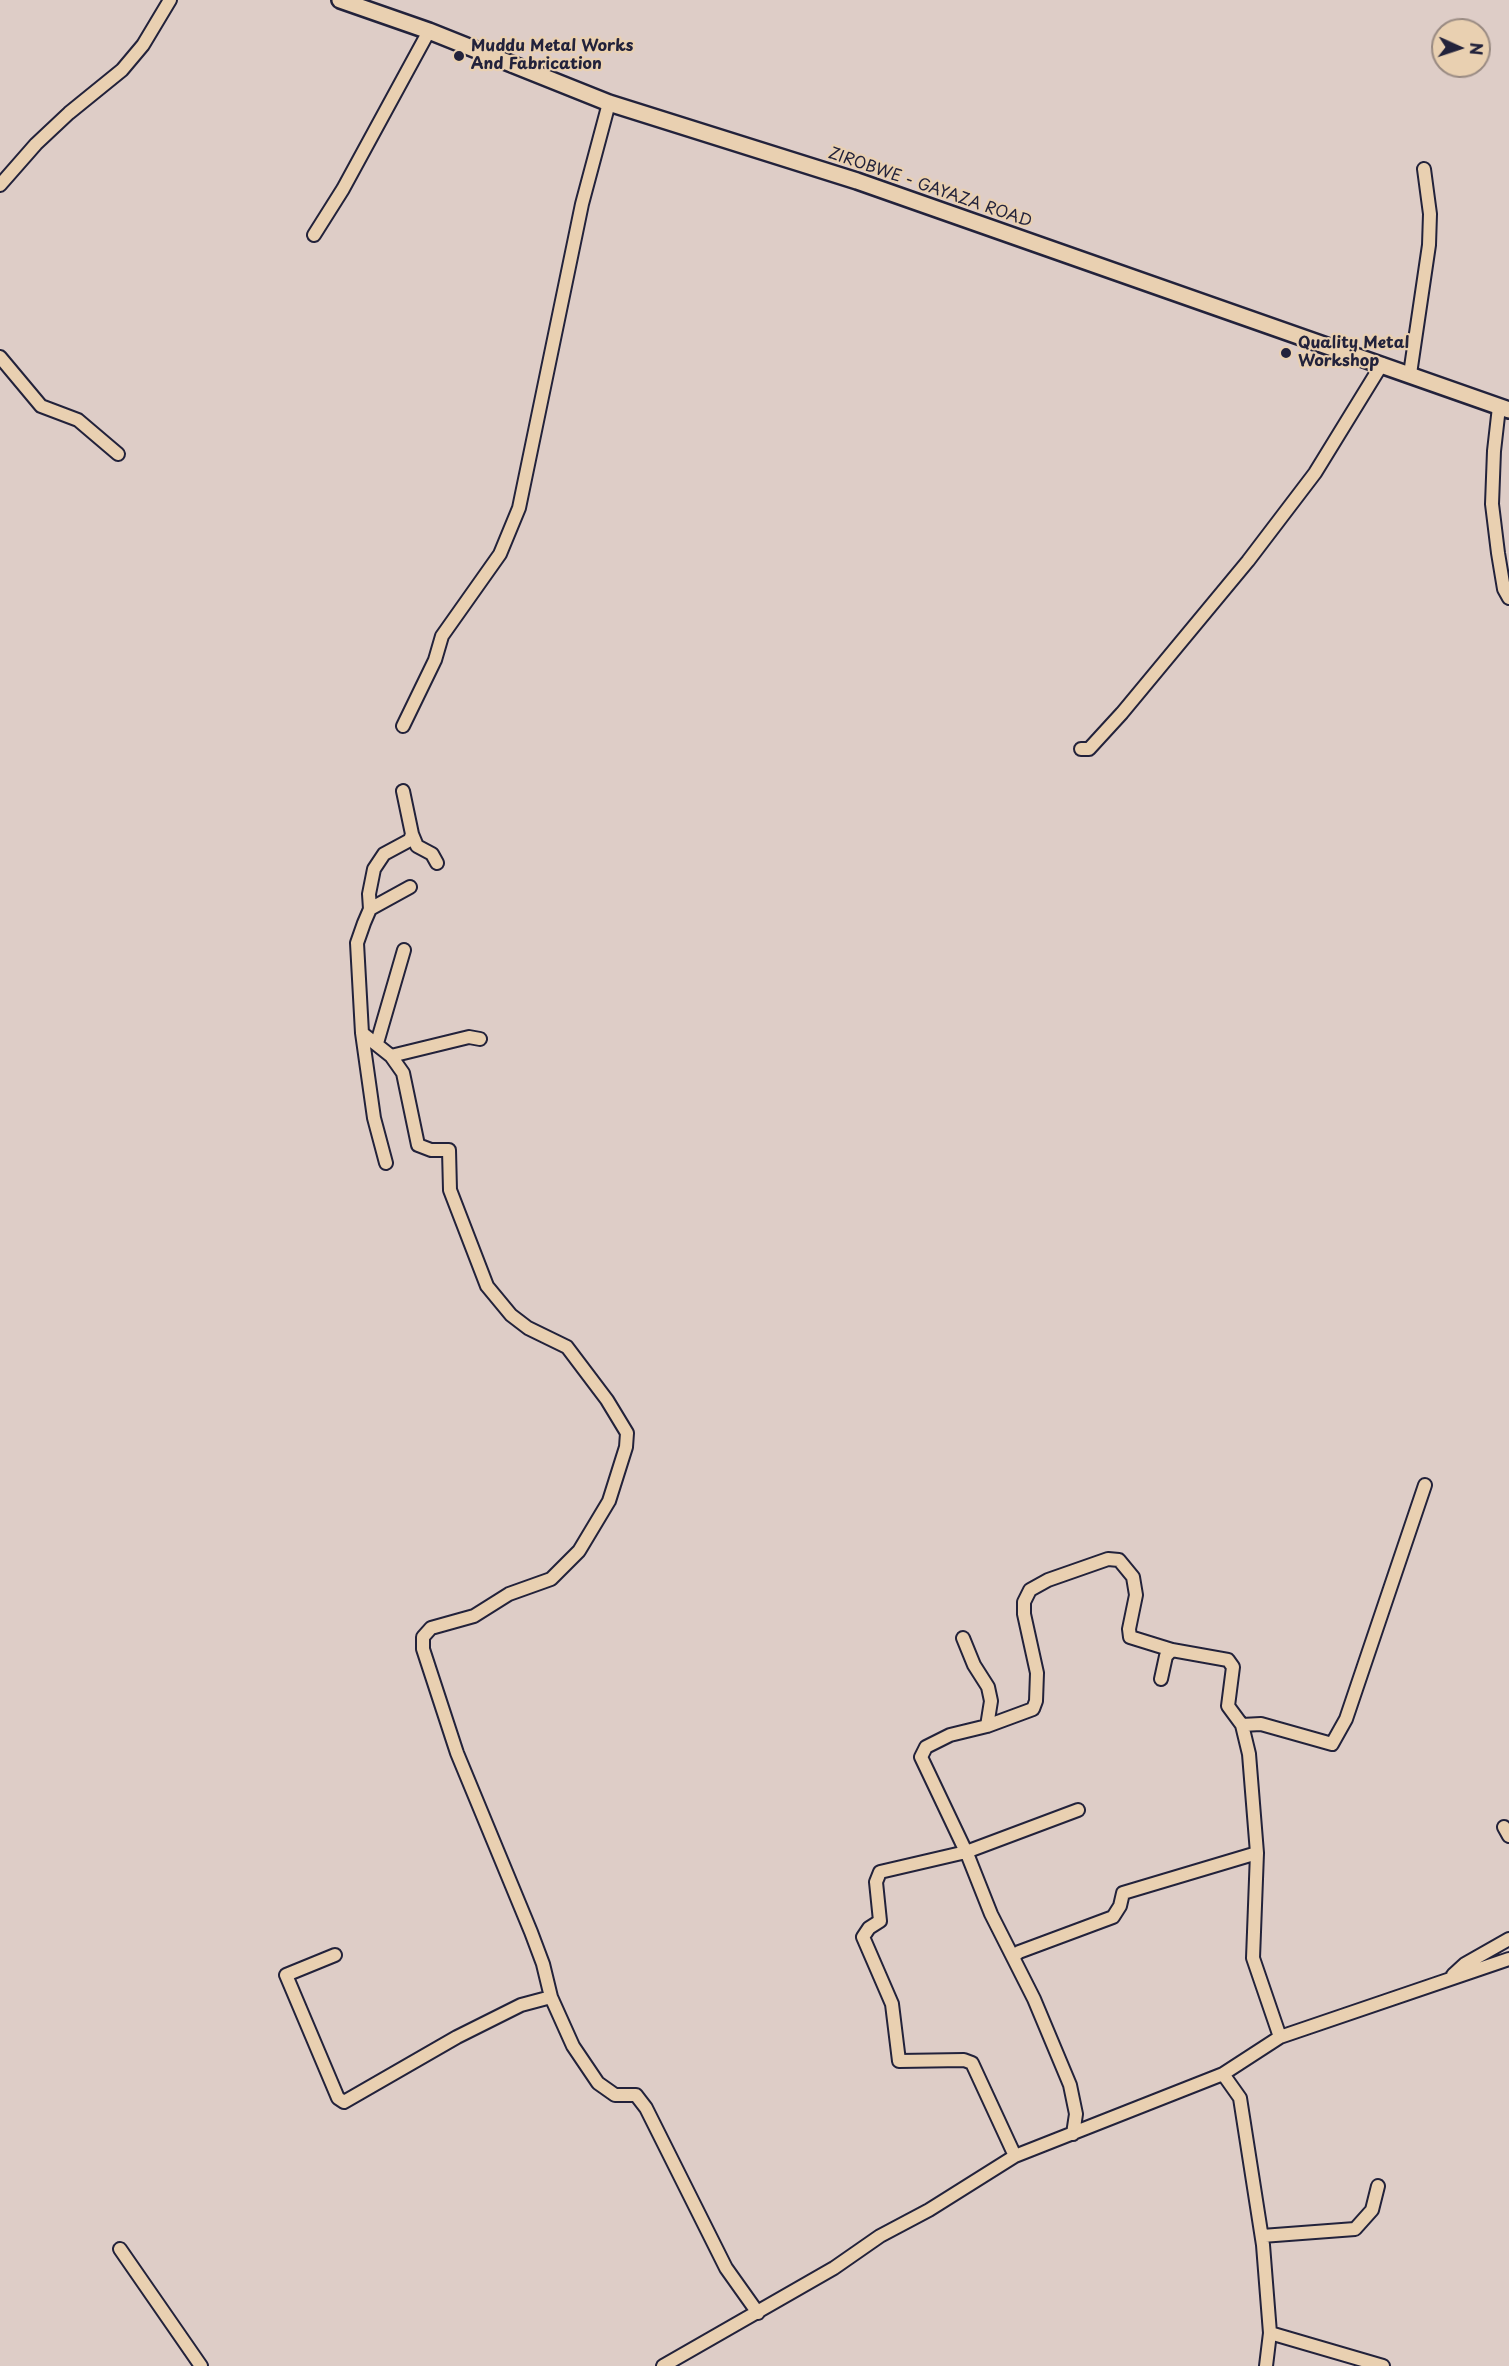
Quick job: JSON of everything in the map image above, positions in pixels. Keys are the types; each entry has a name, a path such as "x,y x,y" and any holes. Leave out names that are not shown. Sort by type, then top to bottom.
{"street":[{"path":"0,185 61,121 122,70 142,45 171,0"},
{"name":"ZIROBWE - GAYAZA ROAD","path":"340,0 429,31 609,103 857,181 1382,364 1504,409"},
{"path":"314,235 330,213 429,31"},
{"path":"403,726 435,660 442,636 500,554 519,508 582,204 609,103"},
{"path":"1410,374 1429,245 1430,214 1424,170"},
{"path":"0,357 42,406 78,420 117,454"},
{"path":"1081,749 1089,749 1122,713 1248,561 1315,473 1382,364"},
{"path":"1504,409 1494,452 1492,504 1504,589 1509,598"},
{"path":"403,791 412,834 417,846 432,854 437,863"},
{"path":"386,1163 374,1118 362,1033 357,943 370,909 369,894 374,869 384,854 410,840 412,834"},
{"path":"370,909 410,887"},
{"path":"377,1043 404,950"},
{"path":"362,1033 391,1056 403,1073 418,1144 431,1150 449,1150 450,1190 488,1286 511,1315 528,1328 567,1347 607,1400 627,1432 626,1447 609,1501 579,1551 551,1579 509,1594 474,1616 431,1628 423,1637 423,1649 457,1753 531,1932 543,1964 551,1997 573,2046 598,2083 615,2095 636,2095 646,2108 726,2268 758,2313"},
{"path":"391,1056 470,1037 480,1040"},
{"path":"1242,1725 1261,1724 1332,1744 1346,1719 1425,1485"},
{"path":"1073,2134 1076,2114 1070,2085 1034,1999 991,1914 966,1852 921,1757 926,1747 950,1735 987,1726 1033,1709 1036,1701 1037,1673 1024,1614 1024,1602 1030,1590 1048,1580 1108,1559 1119,1560 1133,1577 1136,1595 1129,1629 1130,1637 1172,1650 1228,1660 1233,1666 1228,1706 1242,1725 1249,1754 1257,1853 1253,1958 1280,2037"},
{"path":"963,1638 969,1657 988,1687 990,1701 987,1726"},
{"path":"1161,1678 1166,1656 1172,1650"},
{"path":"1015,2156 972,2063 964,2060 900,2061 892,2004 863,1937 869,1928 880,1921 876,1882 880,1872 966,1852 1078,1810"},
{"path":"1013,1957 1019,1952 1113,1917 1120,1906 1123,1893 1257,1853"},
{"path":"1450,1978 1465,1964 1509,1939"},
{"path":"335,1955 286,1975 338,2098 344,2102 457,2037 521,2005 551,1997"},
{"path":"663,2366 834,2268 880,2236 929,2210 1015,2156 1223,2074 1280,2037 1509,1959"},
{"path":"1223,2074 1240,2098 1262,2236 1270,2333 1266,2366"},
{"path":"1262,2236 1355,2229 1372,2210 1378,2186"},
{"path":"120,2248 201,2366"},
{"path":"1270,2333 1383,2366"}],"place":[{"name":"Muddu Metal Works And Fabrication","path":"459,56"},
{"name":"Quality Metal Workshop","path":"1286,353"}]}
